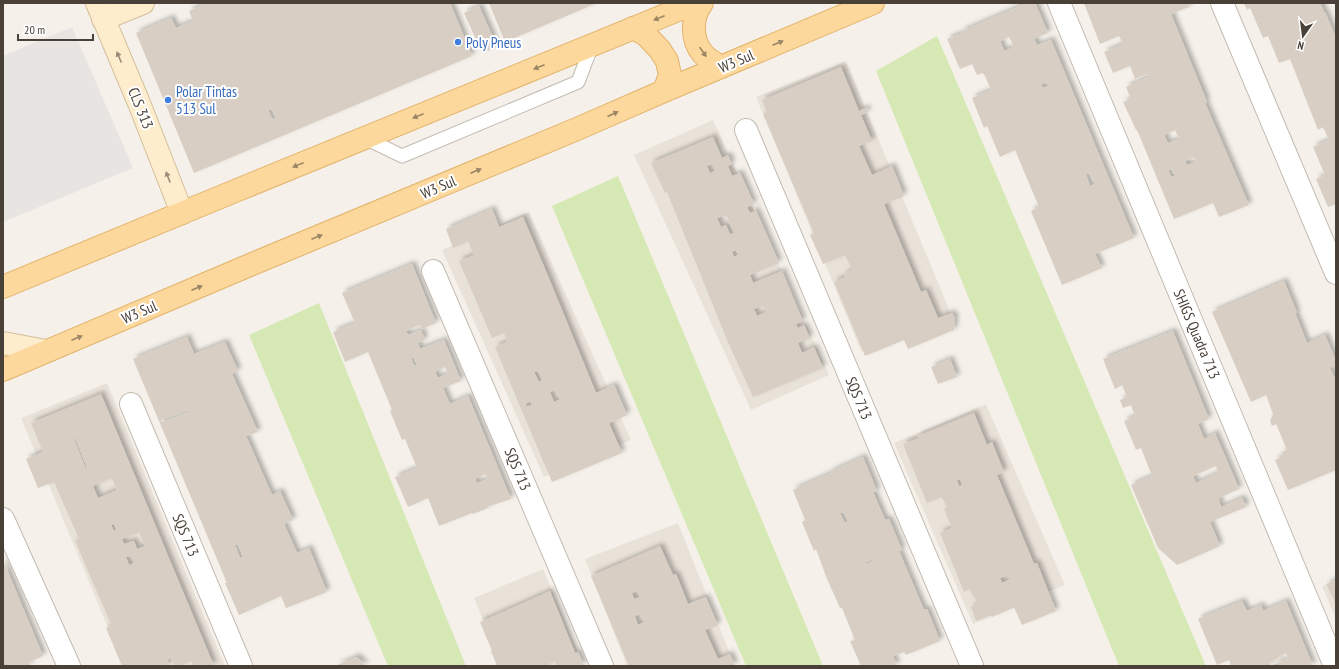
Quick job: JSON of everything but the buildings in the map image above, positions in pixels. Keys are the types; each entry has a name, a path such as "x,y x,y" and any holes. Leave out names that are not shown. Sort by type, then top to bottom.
{"main road":[{"path":"3,287 695,3"},
{"path":"702,3 697,9 694,20 694,32 697,43 702,54 721,67"},
{"name":"W3 Sul","path":"3,370 577,130 664,91 873,3"},
{"path":"633,28 646,35 660,50 667,62 670,75 664,91"}],"street":[{"path":"100,11 143,3"},
{"name":"SHIGS Quadra 713","path":"1059,3 1335,666"},
{"path":"1222,3 1336,272"},
{"name":"CLS 313","path":"100,11 139,103 182,214"},
{"name":"SQS 713","path":"746,130 972,666"},
{"name":"SQS 713","path":"433,271 602,666"},
{"path":"3,343 46,352"},
{"name":"SQS 713","path":"131,404 241,666"},
{"path":"3,519 69,666"}],"lane":[{"path":"365,138 402,156 578,82 592,45"}],"shaded area":[{"path":"72,27 133,168 3,222 3,56"},
{"path":"846,61 951,314 861,351 756,97"},
{"path":"713,120 829,375 751,410 634,155"},
{"path":"529,212 631,440 544,477 442,250"},
{"path":"107,383 225,666 124,666 21,418"},
{"path":"986,404 1065,585 973,624 894,443"},
{"path":"678,523 735,666 627,666 585,559"},
{"path":"543,569 584,666 502,666 474,598"},
{"path":"1336,580 1336,619 1322,586"}],"green space":[{"path":"937,36 1206,666 1119,666 876,71"},
{"path":"618,176 823,666 746,666 552,206"},
{"path":"319,303 466,666 388,666 249,335"}],"place":[{"name":"Poly Pneus","path":"458,42"},
{"name":"Polar Tintas 513 Sul","path":"168,100"}]}
